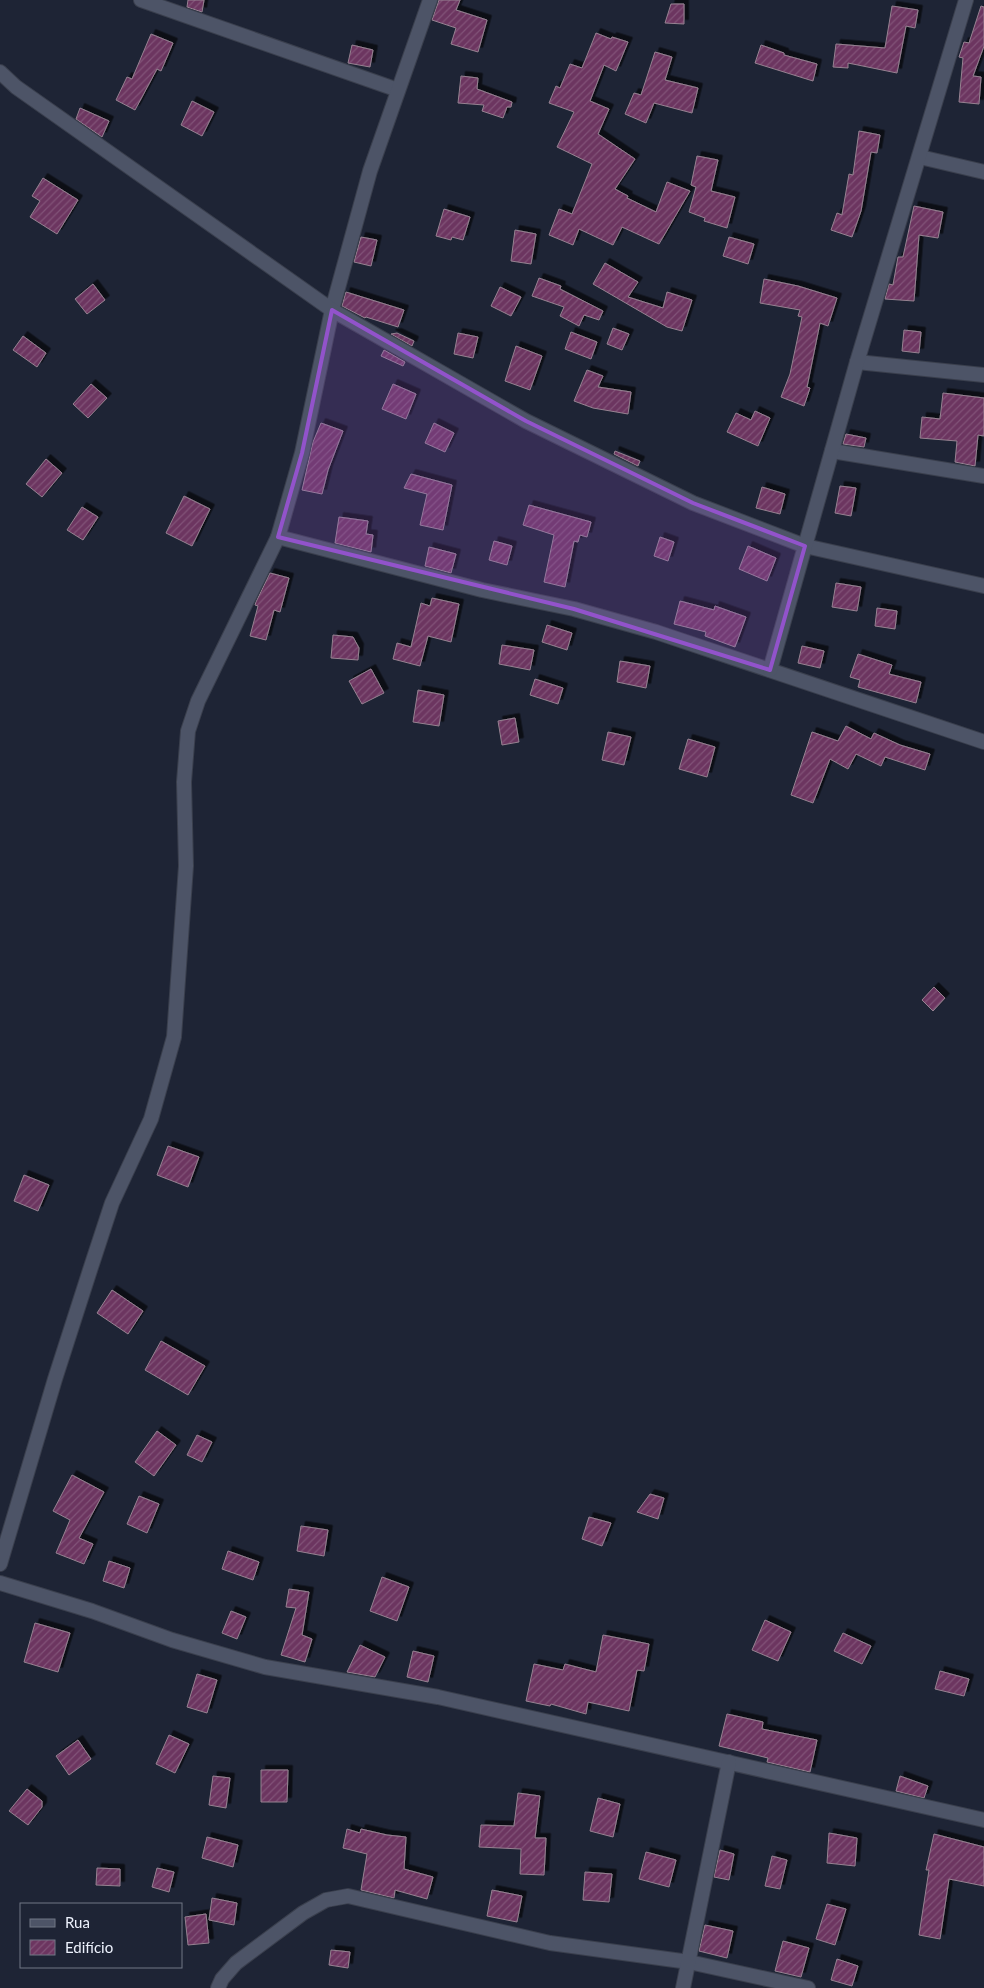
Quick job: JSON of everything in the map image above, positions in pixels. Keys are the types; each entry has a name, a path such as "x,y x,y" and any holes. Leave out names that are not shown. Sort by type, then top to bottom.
{"street":[{"path":"141,0 398,90"},
{"path":"0,1564 55,1378 94,1257 112,1203 151,1119 174,1038 186,866 184,782 188,730 198,701 278,537 302,453 332,310 370,171 430,0"},
{"path":"770,670 857,362 966,0"},
{"path":"0,72 16,87 332,310 526,421 693,503 805,546 984,586"},
{"path":"920,157 984,172"},
{"path":"857,362 984,375"},
{"path":"832,451 984,476"},
{"path":"278,537 482,590 574,610 656,632 984,742"},
{"path":"0,1583 92,1610 172,1640 265,1667 438,1697 984,1820"},
{"path":"683,1988 729,1762"},
{"path":"218,1988 222,1979 236,1963 303,1913 326,1900 348,1896 550,1943 688,1962 808,1988"}],"highlighted area":[{"path":"332,310 526,421 693,503 805,546 770,670 574,609 278,537 302,453"}],"building":[{"path":"188,0 204,0 202,12 187,7"},
{"path":"439,0 460,0 456,10 487,20 478,52 451,44 456,28 432,20"},
{"path":"671,4 684,4 684,24 665,23"},
{"path":"892,6 918,10 915,28 906,26 897,73 848,63 848,68 833,67 836,44 885,48"},
{"path":"981,6 984,7 984,46 973,76 981,77 979,104 959,102 963,58 959,57 964,42 969,43"},
{"path":"596,33 611,39 612,37 628,42 616,71 604,65 590,101 609,109 598,134 635,159 615,189 628,196 627,198 656,212 667,182 690,191 659,244 622,227 613,245 579,229 573,245 549,235 559,209 572,214 592,164 557,147 574,112 549,103 556,86 560,88 570,64 582,68"},
{"path":"151,34 173,43 161,71 157,69 135,110 116,100 127,77 132,79"},
{"path":"352,45 373,50 370,67 348,63"},
{"path":"761,45 784,53 784,55 817,64 813,81 755,63"},
{"path":"655,52 672,57 665,80 698,88 692,113 654,103 646,123 625,114 634,93 641,95"},
{"path":"461,76 478,78 477,89 512,102 511,107 507,107 503,118 482,111 484,105 458,103"},
{"path":"192,101 214,112 202,136 181,125"},
{"path":"80,108 109,121 102,137 76,119"},
{"path":"859,131 880,135 877,153 871,152 861,211 852,237 831,230 837,213 842,215 849,174 853,175"},
{"path":"697,156 718,160 711,191 735,197 727,228 704,221 705,218 689,212 696,187 691,185"},
{"path":"43,178 78,200 57,234 30,217 40,201 32,196"},
{"path":"914,206 943,212 938,238 919,235 914,301 885,299 889,284 893,285 898,257 903,257"},
{"path":"444,209 470,217 463,240 452,237 451,240 436,236"},
{"path":"515,230 536,234 531,264 511,261"},
{"path":"361,237 377,240 371,266 354,262"},
{"path":"729,237 754,244 748,264 723,256"},
{"path":"605,263 638,282 628,297 663,308 667,292 692,300 682,331 667,327 593,284"},
{"path":"539,278 561,286 560,289 603,311 599,320 584,315 579,326 560,316 564,307 532,296"},
{"path":"764,279 798,286 837,298 828,326 820,323 807,387 810,388 804,406 781,397 790,374 802,317 798,316 800,310 760,303"},
{"path":"93,284 105,300 87,314 75,299"},
{"path":"500,287 521,297 511,316 491,306"},
{"path":"346,292 404,310 398,327 365,318 342,306"},
{"path":"613,328 629,334 622,350 607,344"},
{"path":"904,330 921,332 919,353 902,351"},
{"path":"571,332 597,342 591,359 565,349"},
{"path":"397,333 414,341 412,346 391,334"},
{"path":"458,333 478,337 473,358 454,354"},
{"path":"23,336 46,353 37,367 13,350"},
{"path":"516,346 542,356 530,390 505,381"},
{"path":"384,350 405,362 403,366 381,356"},
{"path":"587,370 603,376 598,387 631,392 628,414 593,408 574,401"},
{"path":"91,384 107,398 88,418 73,404"},
{"path":"393,384 416,394 406,419 382,409"},
{"path":"943,393 984,398 984,436 978,435 975,466 955,462 957,441 920,438 922,417 940,419"},
{"path":"755,411 770,418 758,446 727,432 736,413 751,420"},
{"path":"321,423 343,431 328,470 322,494 302,490 313,442"},
{"path":"434,423 454,433 445,452 425,443"},
{"path":"846,434 866,438 864,447 843,444"},
{"path":"615,451 640,461 638,466 614,454"},
{"path":"46,459 62,473 42,497 26,484"},
{"path":"411,474 452,485 443,530 420,525 427,494 404,488"},
{"path":"840,486 856,488 851,516 835,513"},
{"path":"762,487 785,494 780,514 756,508"},
{"path":"184,496 210,509 192,546 166,533"},
{"path":"529,505 591,522 587,537 580,535 578,542 574,541 565,587 544,582 554,535 523,525"},
{"path":"82,507 98,517 83,540 67,530"},
{"path":"339,517 368,521 366,534 373,535 371,552 335,543"},
{"path":"660,537 674,542 668,561 654,556"},
{"path":"494,541 512,546 507,565 489,560"},
{"path":"748,546 776,558 767,581 739,569"},
{"path":"429,547 456,554 451,573 425,566"},
{"path":"270,573 289,578 280,612 274,610 266,640 250,636 258,606 255,605"},
{"path":"836,583 861,587 857,611 832,607"},
{"path":"432,598 459,604 451,642 428,636 420,666 393,659 397,643 411,647 421,603 430,606"},
{"path":"680,601 714,610 715,606 746,617 735,647 705,636 706,632 674,624"},
{"path":"877,608 897,611 895,629 875,626"},
{"path":"547,625 572,633 567,650 542,642"},
{"path":"333,635 353,637 359,648 358,660 331,658"},
{"path":"502,645 534,650 530,670 499,664"},
{"path":"802,646 824,651 820,668 798,663"},
{"path":"858,654 892,665 889,674 921,682 916,703 858,687 860,680 850,677"},
{"path":"620,661 650,666 646,688 617,682"},
{"path":"371,669 384,693 362,704 349,681"},
{"path":"535,679 563,688 558,704 530,695"},
{"path":"418,690 444,695 439,726 413,722"},
{"path":"515,718 519,742 502,745 498,721"},
{"path":"846,726 871,739 874,733 900,745 930,754 925,770 885,757 881,766 856,754 848,769 830,759 813,803 791,795 812,732 838,741"},
{"path":"608,732 631,737 624,765 602,760"},
{"path":"688,739 715,747 707,777 679,769"},
{"path":"934,987 945,998 933,1011 922,1000"},
{"path":"168,1146 199,1157 188,1187 157,1175"},
{"path":"24,1175 49,1185 38,1211 14,1201"},
{"path":"112,1290 143,1311 128,1334 97,1313"},
{"path":"161,1341 205,1366 188,1395 145,1370"},
{"path":"157,1431 176,1445 154,1476 135,1462"},
{"path":"197,1435 212,1442 202,1462 187,1455"},
{"path":"72,1475 104,1492 79,1538 93,1544 84,1564 56,1553 70,1520 53,1511"},
{"path":"650,1494 664,1498 658,1519 637,1512"},
{"path":"139,1496 159,1504 147,1533 127,1524"},
{"path":"589,1517 611,1523 602,1546 582,1539"},
{"path":"301,1526 328,1530 324,1556 297,1551"},
{"path":"228,1551 259,1562 253,1580 222,1569"},
{"path":"109,1561 130,1568 124,1588 103,1581"},
{"path":"382,1577 409,1587 397,1621 370,1611"},
{"path":"289,1589 309,1592 302,1635 312,1639 305,1662 281,1655 296,1608 286,1607"},
{"path":"231,1611 246,1617 237,1639 222,1633"},
{"path":"765,1620 791,1632 778,1661 752,1650"},
{"path":"35,1623 70,1633 58,1672 24,1662"},
{"path":"843,1633 871,1646 862,1664 834,1651"},
{"path":"603,1635 649,1644 644,1671 637,1670 629,1711 588,1702 586,1714 551,1704 550,1706 526,1701 534,1664 563,1670 565,1664 596,1672"},
{"path":"360,1645 385,1657 375,1677 347,1672"},
{"path":"413,1651 434,1656 428,1682 407,1677"},
{"path":"940,1671 969,1679 964,1696 935,1689"},
{"path":"197,1674 217,1680 207,1713 187,1707"},
{"path":"727,1714 763,1722 762,1729 817,1740 810,1772 767,1762 768,1758 719,1746"},
{"path":"169,1735 189,1744 175,1773 156,1764"},
{"path":"78,1740 91,1759 69,1775 56,1756"},
{"path":"261,1770 288,1770 287,1802 261,1802"},
{"path":"213,1776 230,1778 226,1808 209,1805"},
{"path":"900,1776 928,1786 924,1798 896,1791"},
{"path":"27,1789 42,1801 42,1807 28,1825 9,1811"},
{"path":"518,1793 540,1796 535,1838 546,1838 544,1875 520,1874 521,1849 479,1847 481,1825 514,1826"},
{"path":"598,1798 620,1804 613,1837 590,1831"},
{"path":"347,1829 360,1833 361,1829 406,1837 404,1869 433,1877 427,1899 395,1890 394,1898 361,1890 367,1854 343,1848"},
{"path":"829,1833 857,1838 855,1866 827,1863"},
{"path":"934,1834 984,1847 984,1886 949,1879 940,1939 919,1935 929,1870 926,1870"},
{"path":"207,1837 238,1845 233,1867 202,1858"},
{"path":"720,1850 734,1854 729,1880 714,1877"},
{"path":"646,1852 676,1860 669,1887 639,1879"},
{"path":"772,1856 787,1860 780,1889 765,1886"},
{"path":"97,1868 120,1869 120,1886 96,1885"},
{"path":"157,1868 174,1872 169,1892 152,1887"},
{"path":"585,1872 612,1874 609,1902 583,1900"},
{"path":"492,1890 522,1896 517,1922 487,1916"},
{"path":"212,1898 237,1903 234,1925 209,1920"},
{"path":"827,1904 846,1909 835,1945 816,1939"},
{"path":"206,1914 209,1943 188,1945 185,1917"},
{"path":"705,1925 733,1931 727,1958 699,1951"},
{"path":"783,1941 809,1948 801,1977 775,1971"},
{"path":"331,1950 350,1952 348,1968 329,1965"},
{"path":"837,1959 858,1966 852,1986 831,1980"}]}
